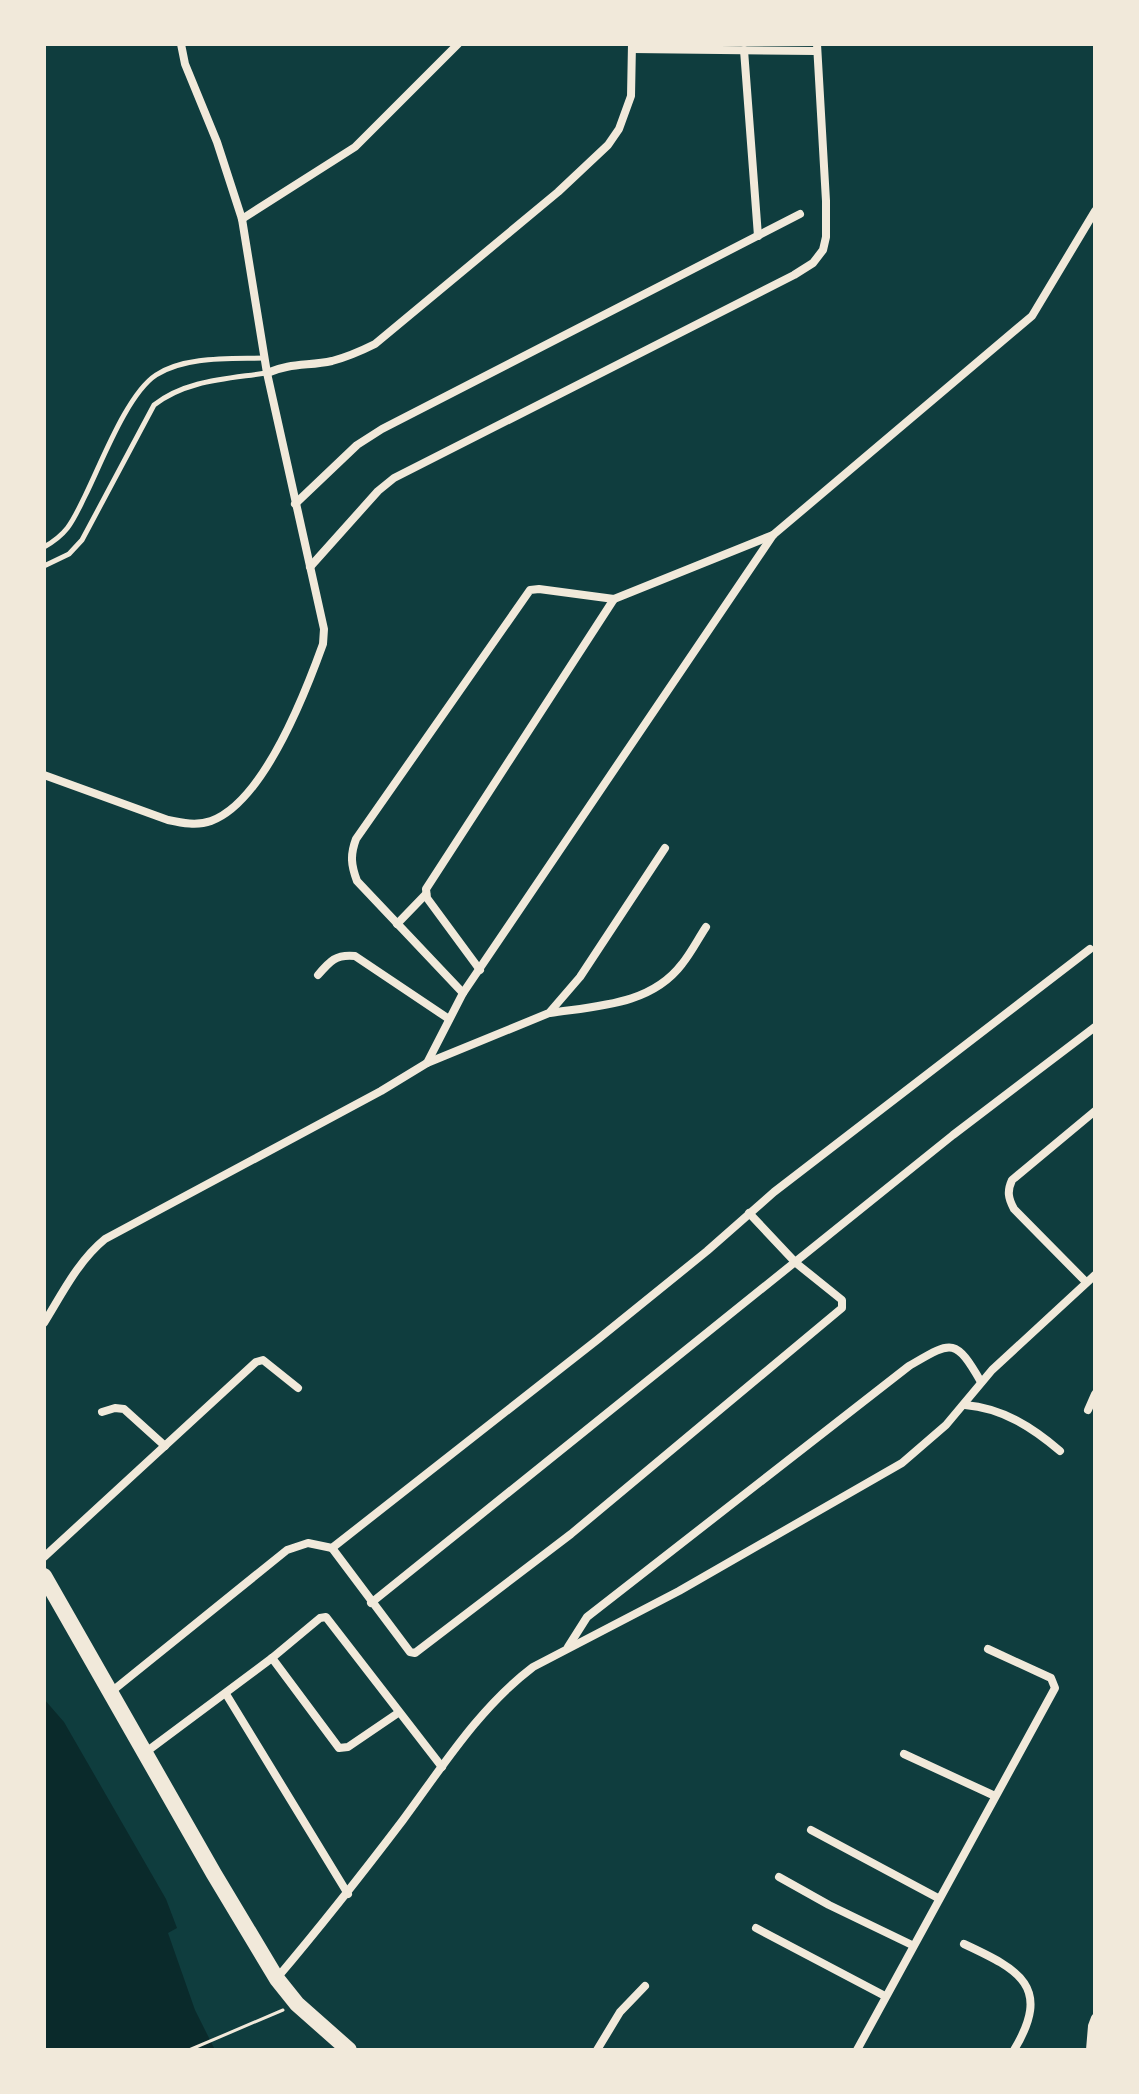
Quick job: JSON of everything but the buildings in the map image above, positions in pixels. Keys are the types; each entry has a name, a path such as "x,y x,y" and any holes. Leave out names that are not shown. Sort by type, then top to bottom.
{"main road":[{"path":"44,1576 277,1979 297,2004 349,2050"}],"street":[{"path":"44,775 187,824 209,822 224,815 268,766 323,644 324,629 267,373 242,219 217,142 185,64 181,44"},
{"path":"242,219 355,147 458,44"},
{"path":"267,373 285,365 331,361 375,344 558,192 608,145 619,129 631,96 632,47 744,50 758,47 816,47 827,219 823,250 813,263 394,478 378,491 310,567"},
{"path":"744,50 758,236"},
{"path":"427,1063 463,993 773,535 1032,316 1095,211"},
{"path":"295,504 357,445 382,429 800,214"},
{"path":"265,358 285,365"},
{"path":"463,993 357,881 351,866 356,839 530,590 614,599 773,535"},
{"path":"397,924 426,894 426,889 614,599"},
{"path":"549,1013 580,977 665,848"},
{"path":"426,894 480,970"},
{"path":"44,1323 76,1270 105,1239 381,1091 427,1063 549,1013 627,1001 650,991 681,967 706,927"},
{"path":"332,1548 597,1340 749,1213 1090,949"},
{"path":"318,975 332,959 344,955 355,956 449,1019"},
{"path":"371,1603 953,1135 1095,1027"},
{"path":"1086,1282 1014,1209 1008,1199 1008,1189 1012,1180 1095,1111"},
{"path":"111,1692 287,1550 308,1543 332,1548 410,1652 419,1653 571,1534 842,1308 842,1300 796,1263 749,1213"},
{"path":"277,1979 348,1894 442,1767 511,1683 568,1647 679,1591 902,1463 965,1405 981,1382 1095,1275"},
{"path":"568,1647 587,1617 909,1366 940,1348 951,1347 960,1351 981,1382"},
{"path":"44,1557 256,1362 263,1360 269,1363 298,1388"},
{"path":"1088,1410 1095,1394"},
{"path":"965,1405 985,1407 1004,1414 1036,1430 1060,1451"},
{"path":"102,1412 124,1409 165,1446"},
{"path":"146,1752 226,1694 320,1618 329,1618 398,1713 442,1767"},
{"path":"857,2050 1055,1684 1051,1678 988,1649"},
{"path":"272,1658 339,1748 348,1747 398,1713"},
{"path":"226,1694 348,1894"},
{"path":"904,1754 995,1796"},
{"path":"811,1830 938,1898"},
{"path":"779,1877 839,1911 912,1945"},
{"path":"756,1928 885,1996"},
{"path":"964,1944 1022,1979 1032,2004 1031,2014 1014,2050"},
{"path":"597,2050 620,2012 645,1986"},
{"path":"1090,2050 1095,2018"}],"lane":[{"path":"44,547 61,538 128,408 140,389 157,374 184,364 265,358"},
{"path":"44,566 69,554 82,540 154,405 184,386 267,373"}],"path":[{"path":"189,2050 297,2004"}],"water":[{"path":"44,1699 64,1722 166,1899 177,1928 168,1933 195,2010 215,2050 44,2050"}]}
